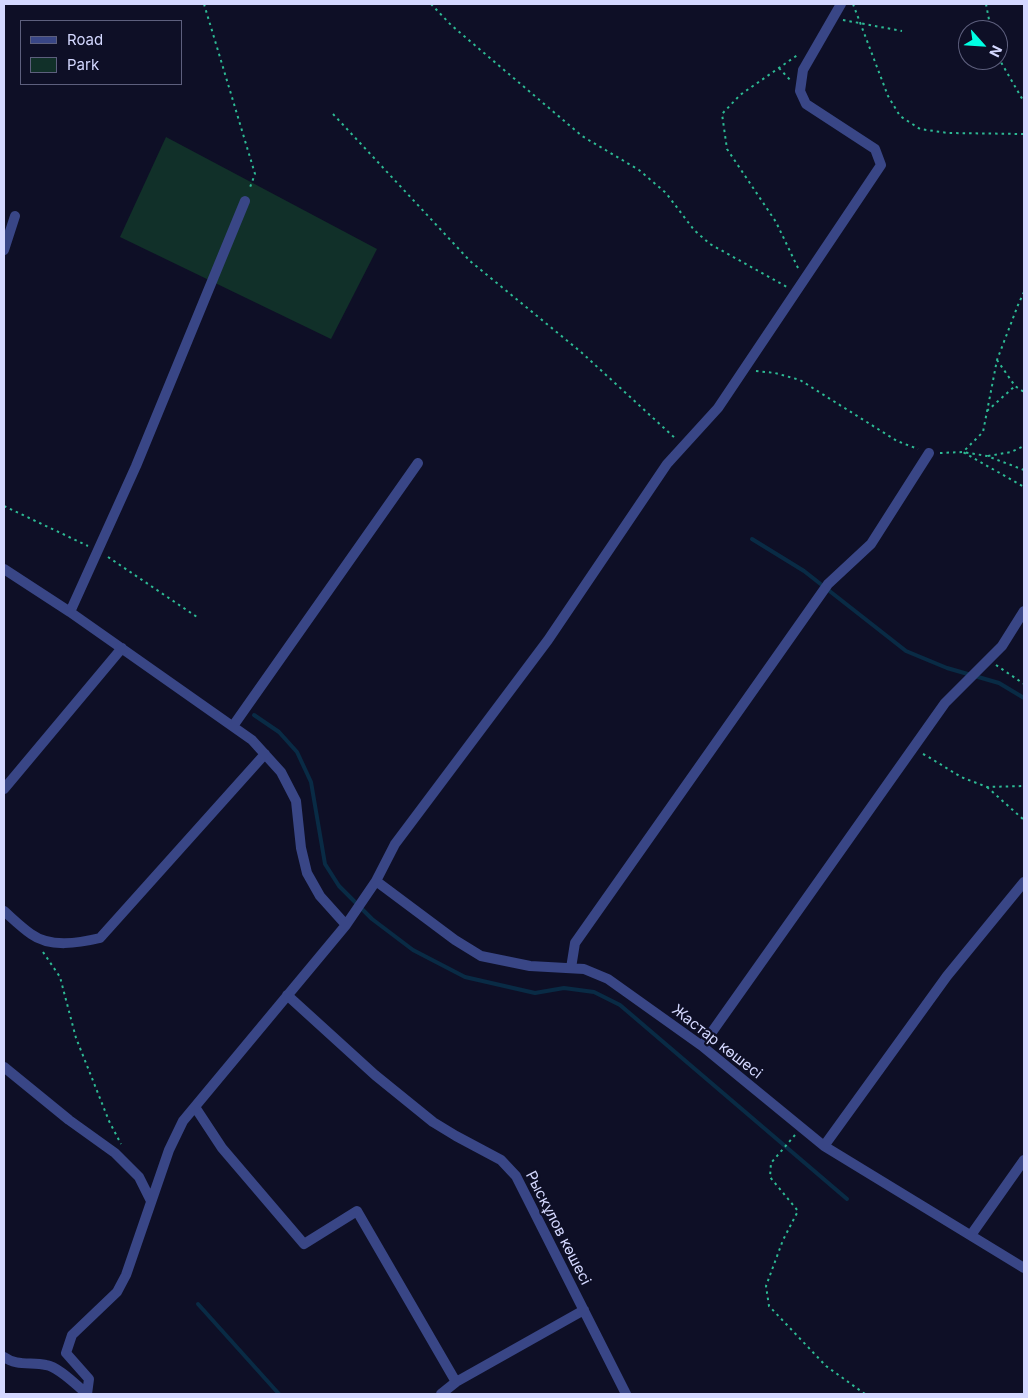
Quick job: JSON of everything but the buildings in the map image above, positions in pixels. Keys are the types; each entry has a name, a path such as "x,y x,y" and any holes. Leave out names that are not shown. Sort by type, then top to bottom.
{"street":[{"path":"4,1357 23,1364 47,1365 63,1374 87,1394 90,1379 66,1354 72,1335 116,1292 126,1275 169,1150 183,1121 346,925 376,881 395,844 548,640 667,464 718,408 881,165 875,148 806,104 800,90 803,70 841,4"},
{"path":"70,612 136,466 245,200"},
{"path":"4,250 15,216"},
{"path":"571,968 575,943 828,584 871,544 929,453"},
{"path":"233,726 418,463"},
{"path":"4,569 70,612 252,740 281,772 296,801 301,848 307,873 320,896 346,925"},
{"path":"702,1046 945,703 1002,646 1024,612"},
{"path":"4,789 122,648"},
{"path":"4,911 32,936 55,944 81,943 100,938 265,754"},
{"name":"Жастар көшесі","path":"376,881 455,940 481,956 530,966 584,968 608,979 702,1046 824,1146 1024,1268"},
{"path":"824,1146 946,976 1024,882"},
{"name":"Рыскұлов көшесі","path":"288,995 375,1075 432,1122 501,1160 516,1176 626,1394"},
{"path":"4,1067 69,1120 115,1153 139,1177 151,1201"},
{"path":"195,1107 222,1148 304,1244 357,1211 456,1382"},
{"path":"971,1235 1024,1160"},
{"path":"441,1394 456,1382 584,1310"}],"path":[{"path":"204,4 255,174 245,200"},
{"path":"431,4 451,25 582,136 639,170 666,193 694,230 710,244 796,291"},
{"path":"852,4 888,96 900,116 920,129 948,134 1024,134"},
{"path":"986,4 990,20"},
{"path":"832,18 902,31"},
{"path":"800,53 740,96 722,114 727,149 776,222 804,280"},
{"path":"1006,70 1024,102"},
{"path":"333,114 470,261 581,352 684,446"},
{"path":"963,452 983,432 997,360 1024,292"},
{"path":"997,360 1015,386 1024,392"},
{"path":"743,370 774,373 800,380 897,441 929,453 963,452 987,456 1024,470"},
{"path":"987,412 1015,386"},
{"path":"987,456 1011,452 1024,446"},
{"path":"963,452 1024,487"},
{"path":"988,660 1024,684"},
{"path":"911,751 927,756 961,777 987,787 1024,820"},
{"path":"987,787 1024,786"},
{"path":"43,952 60,977 76,1038 109,1121 122,1145"},
{"path":"801,1128 771,1164 770,1177 798,1211 783,1240 766,1286 769,1306 826,1366 865,1394"}],"green space":[{"path":"166,137 377,249 331,339 120,237"}],"waterway":[{"path":"752,539 804,571 906,651 947,668 999,683 1024,698"},
{"path":"254,715 279,732 297,752 311,782 325,864 339,886 372,919 413,950 465,977 535,993 564,988 594,992 620,1005 847,1199"},
{"path":"198,1304 279,1394"}]}
